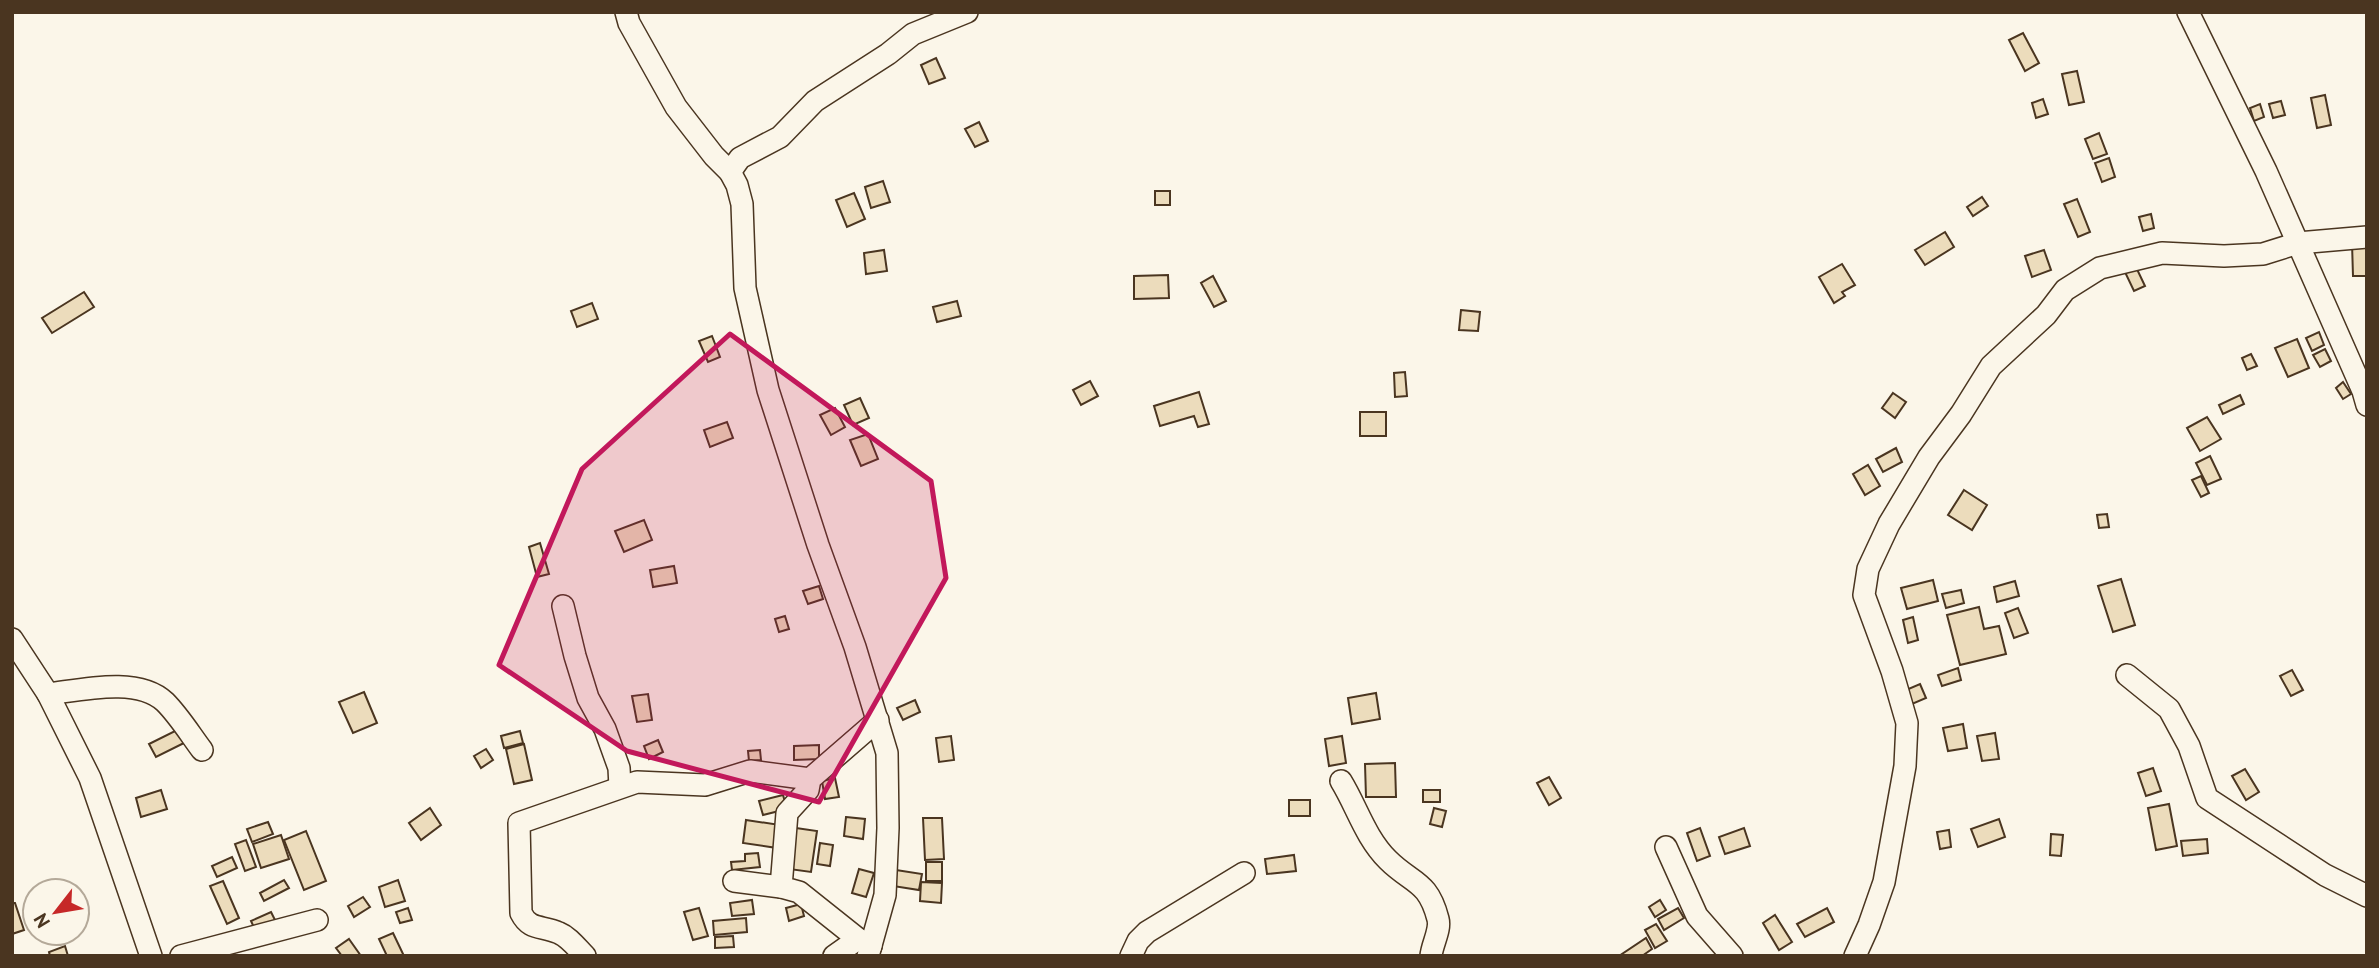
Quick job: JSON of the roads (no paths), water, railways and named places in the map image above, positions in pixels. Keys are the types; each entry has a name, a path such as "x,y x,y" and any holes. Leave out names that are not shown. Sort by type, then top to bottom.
{"street":[{"path":"626,12 629,23 677,107 714,156 730,172 737,185 742,204 745,288 768,390 818,545 855,647 887,753 885,895 866,947"},
{"path":"730,172 740,158 780,137 815,101 914,34 967,12"},
{"path":"2188,12 2298,243 2367,405"},
{"path":"1855,956 1870,925 1884,882 1905,765 1907,723 1892,671 1864,595 1868,569 1889,524 1929,457 1961,414 1991,366 2046,315 2065,290 2100,268 2162,253 2224,256 2263,254 2298,243 2367,237"},
{"path":"563,606 588,698 605,729 619,768 620,787"},
{"path":"12,639 48,694 90,778 151,956"},
{"path":"2127,675 2169,709 2189,746 2207,798 2325,875 2367,897"},
{"path":"48,694 122,687 146,690 164,701 202,750"},
{"path":"781,887 787,813 808,790 810,779 878,720"},
{"path":"585,956 562,934 531,926 520,913 519,823 637,782 705,785 750,771 810,779"},
{"path":"1341,781 1353,800 1362,826 1388,859 1428,891 1440,923 1431,956"},
{"path":"1666,847 1697,915 1732,956"},
{"path":"1130,956 1147,932 1244,873"},
{"path":"734,881 799,892 866,947"},
{"path":"181,956 317,920"},
{"path":"834,956 866,947"}]}
